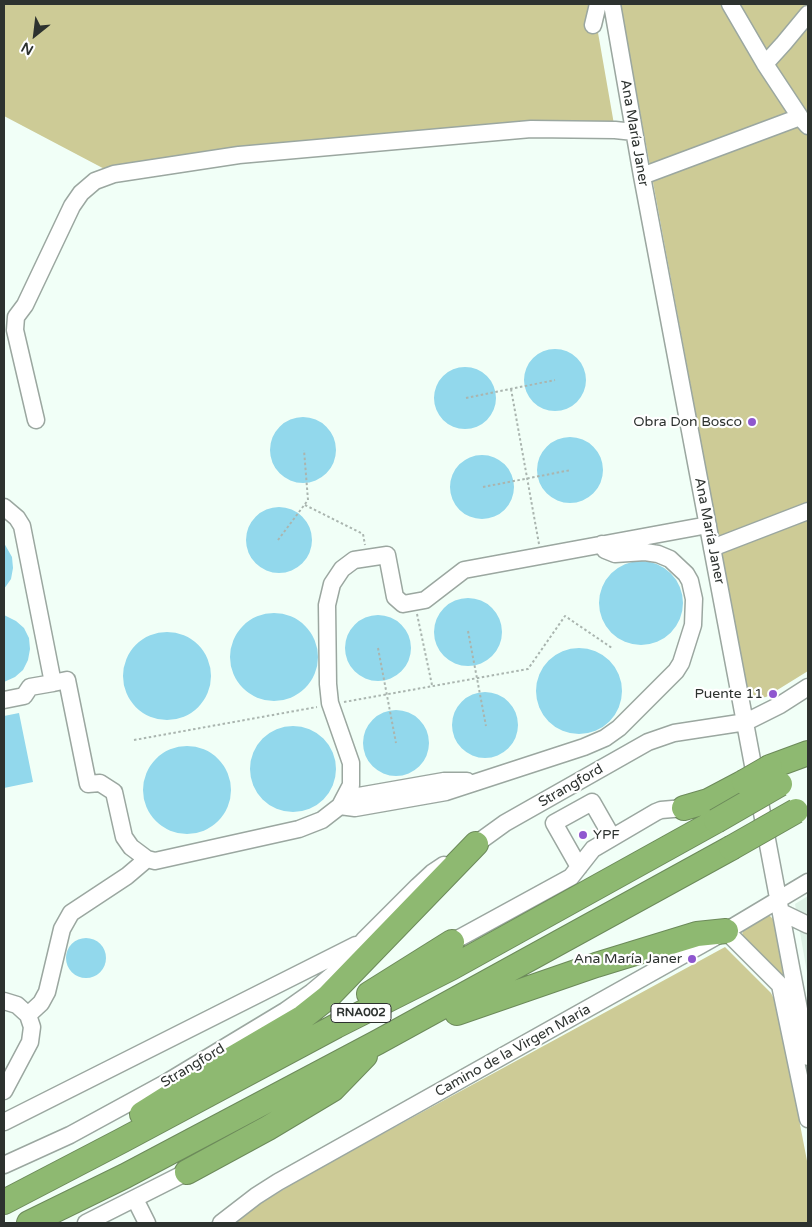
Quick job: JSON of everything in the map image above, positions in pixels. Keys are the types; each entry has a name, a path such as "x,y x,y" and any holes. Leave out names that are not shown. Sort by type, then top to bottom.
{"highway":[{"path":"684,808 708,801 744,782 775,776 808,753"},
{"name":"RNA002","path":"4,1202 336,1026 451,968 716,821 775,776 808,768"},
{"name":"RNA002","path":"30,1223 124,1176 385,1039 802,808"},
{"path":"123,1140 144,1112 303,1017 327,998 476,844"},
{"path":"188,1172 334,1089 385,1039 596,965 697,934 726,931"},
{"path":"336,1026 372,992 452,942"}],"street":[{"path":"593,24 598,4"},
{"name":"Ana María Janer","path":"612,4 642,176 808,1058"},
{"path":"642,176 804,122 765,64 730,4"},
{"path":"765,64 808,14"},
{"path":"36,420 15,330 10,321 25,305 72,206 81,193 95,181 114,174 239,155 531,129 634,132"},
{"path":"4,507 17,518 22,526 53,683"},
{"path":"712,548 808,511"},
{"path":"4,700 24,696 30,687 67,680 88,784 100,783 114,792 124,837 131,847 147,859 154,861 299,829 322,820 340,806 351,785 351,763 331,704 328,684 327,605 332,584 342,569 354,560 387,554 395,597 403,604 425,600 464,570 708,524"},
{"path":"340,806 355,808 446,792 482,782 584,747 604,738 625,722 676,671 681,663 694,613 693,590 686,574 670,559 658,554 645,552 615,554 606,550 602,544"},
{"name":"Strangford","path":"4,1165 70,1135 169,1081 285,1011 336,972 364,940 432,873 505,823 648,742 674,733 746,722 780,705 808,687"},
{"path":"579,867 554,823 592,802 612,838"},
{"path":"452,942 572,877 593,849 612,838 661,810 684,808"},
{"path":"28,1016 41,1003 47,992 62,929 71,912 127,876 147,859"},
{"name":"Camino de la Virgen María","path":"221,1223 278,1182 726,931 780,906 808,882"},
{"path":"780,906 808,925"},
{"path":"726,931 780,985 808,1119"},
{"name":"Strangford","path":"4,1122 364,940"},
{"path":"4,1001 17,1004 28,1016 32,1027 30,1042 4,1091"},
{"path":"86,1223 188,1172"},
{"path":"135,1199 147,1223"}],"path":[{"path":"466,398 556,380"},
{"path":"511,389 541,556"},
{"path":"278,540 308,500 304,450"},
{"path":"483,487 571,470"},
{"path":"304,505 363,534 368,558"},
{"path":"415,602 432,686"},
{"path":"134,740 528,669 565,616 612,648"},
{"path":"468,631 486,726"},
{"path":"378,648 396,743"}],"shaded area":[{"path":"4,4 593,4 615,130 531,129 114,174 4,116"},
{"name":"Obra Don Bosco","path":"620,4 808,4 808,671 766,697 758,698 752,696 747,690"},
{"path":"808,896 808,978 795,904"},
{"path":"763,916 770,916 775,921 789,989 742,937 743,927"},
{"path":"725,947 771,993 777,1005 808,1166 808,1223 233,1223 247,1212 305,1176"}],"water":[{"path":"555,349 567,351 577,358 584,368 586,380 584,392 577,402 567,409 555,411 543,409 533,402 526,392 524,380 526,368 533,358 543,351"},
{"path":"459,367 471,367 487,376 494,386 496,398 494,410 487,420 471,429 459,429 448,424 439,415 434,404 434,392 439,381 448,372"},
{"path":"296,417 310,417 322,422 331,431 336,443 334,463 327,474 310,483 296,483 284,478 275,469 270,457 270,443 275,431 284,422"},
{"path":"570,437 583,440 593,447 600,457 603,470 600,483 593,493 583,500 570,503 557,500 547,493 540,483 537,470 540,457 547,447 557,440"},
{"path":"482,455 494,457 505,464 512,475 514,487 512,499 505,510 494,517 482,519 470,517 459,510 452,499 450,487 452,475 459,464 470,457"},
{"path":"272,507 286,507 298,512 307,521 312,533 310,553 303,564 286,573 272,573 260,568 251,559 246,547 246,533 251,521 260,512"},
{"path":"4,543 12,557 13,568 11,579 4,589"},
{"path":"641,561 657,564 671,573 680,587 683,603 680,619 671,633 657,642 641,645 625,642 611,633 602,619 599,603 602,587 611,573 625,564"},
{"path":"468,598 481,601 492,608 499,619 502,632 499,645 492,656 481,663 468,666 455,663 444,656 437,645 434,632 437,619 444,608 455,601"},
{"path":"274,613 291,616 305,626 315,640 318,657 315,674 305,688 291,698 274,701 257,698 243,688 233,674 230,657 233,640 243,626 257,616"},
{"path":"4,615 16,621 24,628 29,638 30,649 28,660 23,670 15,677 4,682"},
{"path":"371,615 385,615 397,620 406,629 411,641 409,661 402,672 385,681 371,681 359,676 350,667 345,655 345,641 350,629 359,620"},
{"path":"167,632 184,635 192,639 204,651 208,659 211,676 208,693 204,701 192,713 184,717 167,720 150,717 142,713 130,701 126,693 123,676 126,659 130,651 142,639 150,635"},
{"path":"579,648 595,651 603,655 615,667 619,675 622,691 619,707 615,715 603,727 595,731 579,734 563,731 555,727 543,715 539,707 536,691 539,675 543,667 555,655 563,651"},
{"path":"485,692 498,694 513,707 516,712 518,725 516,738 503,753 498,756 485,758 472,756 457,743 454,738 452,725 454,712 467,697 472,694"},
{"path":"389,710 403,710 415,715 424,724 429,736 427,756 420,767 403,776 389,776 377,771 368,762 363,750 363,736 368,724 377,715"},
{"path":"19,713 33,782 4,788 4,716"},
{"path":"285,726 301,726 310,729 324,738 333,752 336,769 333,786 324,800 310,809 301,812 285,812 269,805 257,793 250,777 250,761 257,745 269,733"},
{"path":"187,746 204,749 212,753 224,765 228,773 231,790 228,807 224,815 212,827 204,831 187,834 170,831 162,827 150,815 146,807 143,790 146,773 150,765 162,753 170,749"},
{"path":"86,938 100,944 106,958 100,972 86,978 72,972 66,958 72,944"}],"place":[{"name":"Obra Don Bosco","path":"752,422"},
{"name":"Puente 11","path":"773,694"},
{"name":"YPF","path":"583,835"},
{"name":"Ana María Janer","path":"692,959"}]}
